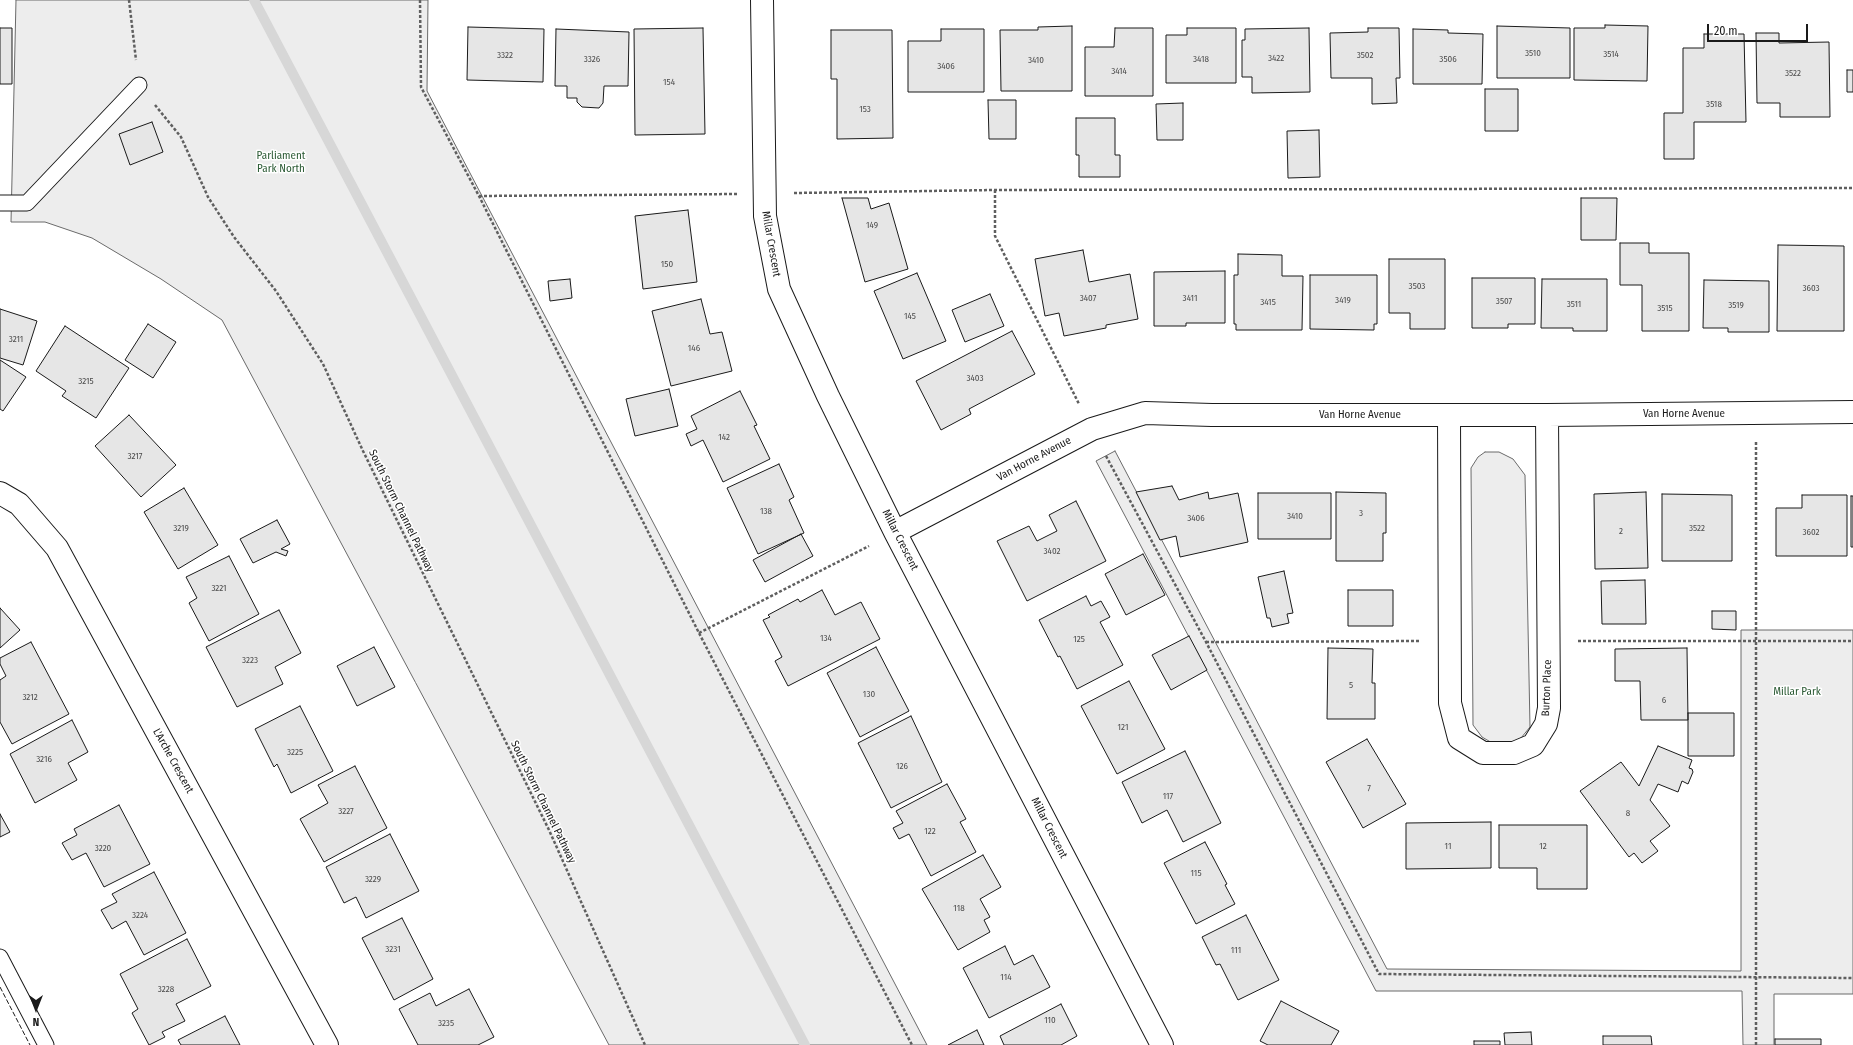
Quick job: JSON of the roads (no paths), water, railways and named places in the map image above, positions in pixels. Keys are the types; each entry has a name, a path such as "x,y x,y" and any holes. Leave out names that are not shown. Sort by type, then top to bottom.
{"street":[{"name":"Millar Crescent","path":"762,0 765,216 779,289 828,396 895,532 1162,1045"},
{"name":"Van Horne Avenue","path":"895,532 1092,429 1145,413 1547,414 1853,412"},
{"name":"Burton Place","path":"1449,414 1450,703 1459,738 1484,752 1514,752 1533,745 1546,724 1549,708 1547,414"},
{"name":"L'Arche Crescent","path":"0,493 19,504 57,548 327,1045"}],"lane":[{"path":"0,203 27,203 139,85"},
{"path":"0,957 46,1045"}],"waterway":[{"path":"254,0 805,1045"}],"park label":[{"name":"Parliament Park North","path":"281,162"},
{"name":"Millar Park","path":"1797,692"}]}
